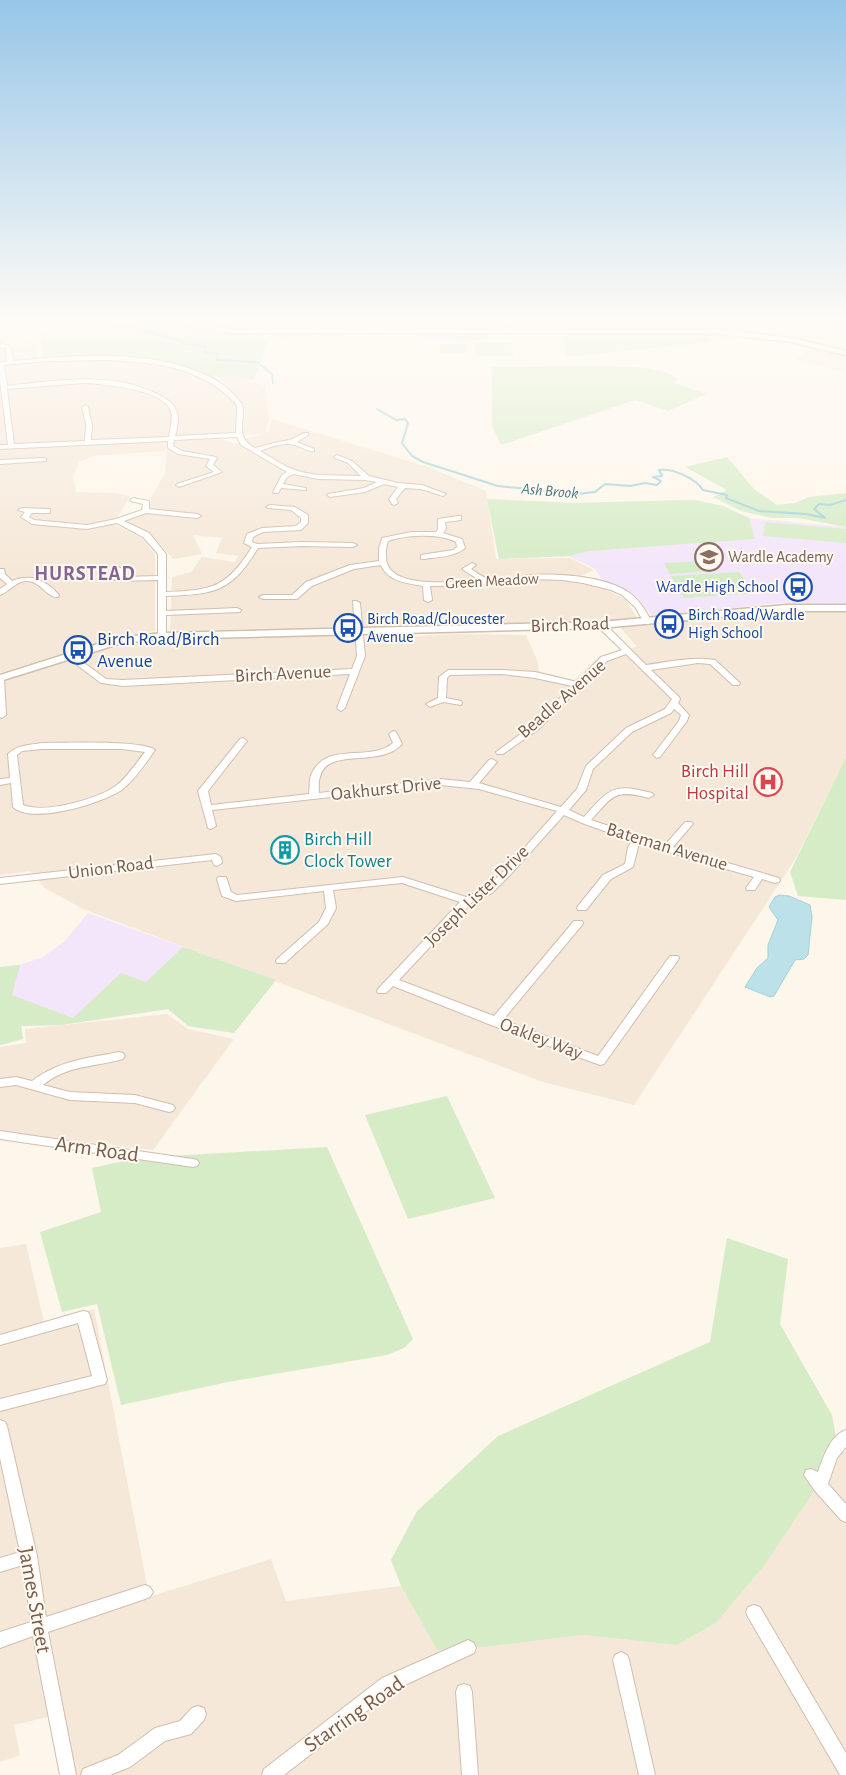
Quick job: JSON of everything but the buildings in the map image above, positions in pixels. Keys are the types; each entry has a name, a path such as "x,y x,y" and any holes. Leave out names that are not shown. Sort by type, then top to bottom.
{"street":[{"path":"6,404 10,446"},
{"path":"169,404 174,412 170,447 180,453 214,458 209,466 219,472 179,485"},
{"path":"239,404 239,435 243,444 273,463 293,472 316,476 367,478 382,483 422,487 443,494"},
{"path":"85,407 90,425 88,442"},
{"path":"292,442 306,434"},
{"path":"0,447 239,435"},
{"path":"255,450 285,441 312,450"},
{"path":"337,457 350,462 367,478"},
{"path":"0,462 44,460"},
{"path":"293,472 284,476 278,489 304,489"},
{"path":"330,495 366,490 382,483"},
{"path":"394,504 392,499 403,486"},
{"path":"133,500 147,502 144,511"},
{"path":"270,507 293,508 305,517 304,523 298,528 262,530 250,536 248,543 256,546 302,544 352,545"},
{"path":"47,510 26,510 25,517 32,522 87,527 118,521 144,511 197,516"},
{"path":"437,536 442,529 441,521 458,518"},
{"path":"118,521 146,535 162,554 164,594 162,636"},
{"name":"Green Meadow","path":"424,557 455,552 460,548 459,540 437,536 393,536 385,540 383,545 382,563 386,570 396,576 426,583 464,585 489,584 530,577 563,578 603,585 628,595 636,602 648,622"},
{"path":"164,594 203,592 218,589 227,584 256,546"},
{"path":"263,597 294,597 303,592 309,584 353,567 382,563"},
{"path":"472,565 466,569 489,584"},
{"path":"118,569 118,579 163,578"},
{"path":"1,571 1,575 10,583"},
{"path":"0,593 16,580 35,579 55,595"},
{"path":"426,583 428,600"},
{"path":"342,708 361,656 356,603"},
{"name":"Birch Road","path":"0,678 120,640 162,636 601,625 786,608 846,608"},
{"path":"163,614 237,610"},
{"path":"601,625 675,701 685,715 684,721 657,755"},
{"name":"Beadle Avenue","path":"500,752 536,727 604,659 627,651"},
{"name":"Birch Avenue","path":"69,656 104,681 123,683 355,671"},
{"path":"644,668 698,661 712,662 736,683"},
{"path":"442,698 443,677 448,673 518,673 580,685"},
{"path":"0,678 2,715"},
{"path":"430,704 442,698 458,702"},
{"name":"Joseph Lister Drive","path":"382,991 467,901 488,890 508,872 581,790 589,768 629,730 668,711 675,701"},
{"path":"314,796 313,784 319,768 332,758 385,754 393,751 398,744 393,734"},
{"path":"211,826 203,792 243,741"},
{"path":"42,746 122,746 151,750 117,790 92,802 33,811 23,810 18,807 14,780 12,754 20,749 42,746"},
{"path":"472,785 492,762"},
{"path":"0,782 14,780"},
{"name":"Oakhurst Drive","path":"208,808 441,782 472,785 562,810"},
{"path":"585,822 612,793 630,789 649,795"},
{"name":"Bateman Avenue","path":"562,810 585,822 638,840 775,880"},
{"path":"667,848 688,824"},
{"path":"582,908 608,877 630,865 633,847 638,840"},
{"name":"Union Road","path":"0,881 216,857"},
{"path":"750,888 760,875"},
{"path":"222,879 226,894 236,898 403,880 467,901"},
{"path":"281,961 323,924 331,908 328,887"},
{"path":"496,1022 578,923"},
{"name":"Oakley Way","path":"391,981 600,1062 674,958"},
{"path":"34,1084 46,1074 61,1067 99,1065 119,1056"},
{"path":"0,1083 16,1081 34,1084 70,1096 125,1098 169,1108"},
{"name":"Arm Road","path":"0,1135 193,1163"},
{"path":"0,1340 83,1316 100,1380 0,1405"},
{"name":"James Street","path":"0,1426 29,1556 39,1626 68,1775"},
{"path":"846,1436 831,1454 815,1480 846,1515"},
{"path":"0,1565 29,1556"},
{"path":"0,1640 145,1592"},
{"path":"754,1612 846,1769"},
{"name":"Starring Road","path":"270,1775 388,1684 468,1648"},
{"path":"621,1660 647,1775"},
{"path":"464,1692 470,1775"},
{"path":"89,1775 124,1761 161,1734 185,1728 198,1714"}],"shaded area":[{"path":"0,404 267,404 269,419 265,433 269,432 272,419 428,467 486,491 496,559 570,558 594,570 571,582 600,587 625,599 639,620 170,631 172,577 191,572 202,557 235,562 238,556 216,553 222,538 193,535 202,554 173,559 150,533 124,522 147,513 152,496 165,473 166,452 174,439 216,437 236,444 247,438 262,434 0,447"},
{"path":"167,439 165,451 93,456 79,462 73,477 76,492 115,493 130,496 116,519 116,525 143,539 155,555 155,631 113,638 0,673 0,449"},
{"name":"Wardle Academy","path":"487,499 572,503 694,500 723,506 749,518 846,527 846,604 783,603 652,616 636,596 606,585 595,569 569,556 499,559"},
{"path":"820,610 846,611 846,757 796,858 634,1105 543,1082 83,909 45,888 30,871 0,875 0,681 103,650 153,641 351,635 353,640 455,634 526,635 537,660 539,671 574,680 600,656 637,647 620,627 734,617 754,639 737,617"},
{"path":"88,913 276,980 234,1033 188,1026 168,1009 61,1025 21,1026 23,1039 0,1045 0,967 20,965 43,957 65,941"},
{"path":"167,1014 188,1029 234,1039 153,1150 0,1131 0,1047 26,1043 25,1029"},
{"path":"26,1244 44,1322 94,1309 147,1585 0,1633 0,1248"},
{"path":"846,1451 846,1775 73,1775 64,1713 14,1725 20,1755 0,1762 0,1643 271,1559 286,1601 401,1586 437,1650 485,1647 582,1635 677,1645 716,1623 764,1566 839,1454"}],"green space":[{"path":"492,404 624,404 501,445 492,426"},
{"path":"647,404 684,404 668,411"},
{"path":"727,457 754,489 777,505 795,503 809,497 846,493 846,527 798,518 771,518 741,511 713,497 727,490 685,467"},
{"path":"487,499 572,503 694,500 723,506 749,518 755,539 588,551 569,556 499,559"},
{"path":"765,522 846,529 846,543 763,536"},
{"path":"705,561 711,571 670,574 664,563"},
{"path":"739,572 754,593 684,598 671,576"},
{"path":"846,757 846,900 798,896 790,872"},
{"path":"183,947 276,980 234,1033 188,1026 168,1009 61,1025 21,1026 23,1039 0,1045 0,967 20,965 12,995 73,1018 121,973 146,982"},
{"path":"447,1096 495,1198 408,1219 365,1115"},
{"path":"327,1147 413,1339 404,1348 387,1355 228,1382 121,1405 97,1304 62,1312 40,1232 101,1212 92,1168 137,1158"},
{"path":"727,1238 788,1259 780,1324 832,1415 839,1454 764,1566 716,1623 677,1645 582,1635 485,1647 437,1650 401,1586 391,1560 417,1511 498,1436 710,1342"}],"water":[{"path":"779,895 789,896 810,905 812,917 808,955 804,959 795,960 774,996 770,997 745,987 757,968 768,958 768,945 778,920 769,907 775,897"}],"waterway":[{"name":"Ash Brook","path":"377,409 396,420 405,419 408,423 402,443 412,456 423,462 498,486 577,494 595,492 605,484 630,486 645,483 657,485 661,481 653,477 662,476 659,470 665,470 677,472 689,478 703,490 727,495 726,498 759,511 806,514 825,518 814,509 819,504 830,505 846,500"}],"place":[{"name":"Wardle Academy","path":"709,557"},
{"name":"Wardle High School","path":"798,587"},
{"name":"Birch Road/Wardle High School","path":"669,624"},
{"name":"Birch Road/Gloucester Avenue","path":"348,628"},
{"name":"Birch Road/Birch Avenue","path":"78,650"},
{"name":"Birch Hill Hospital","path":"768,782"},
{"name":"Birch Hill Clock Tower","path":"285,850"}],"district":[{"name":"HURSTEAD","path":"85,574"}]}
